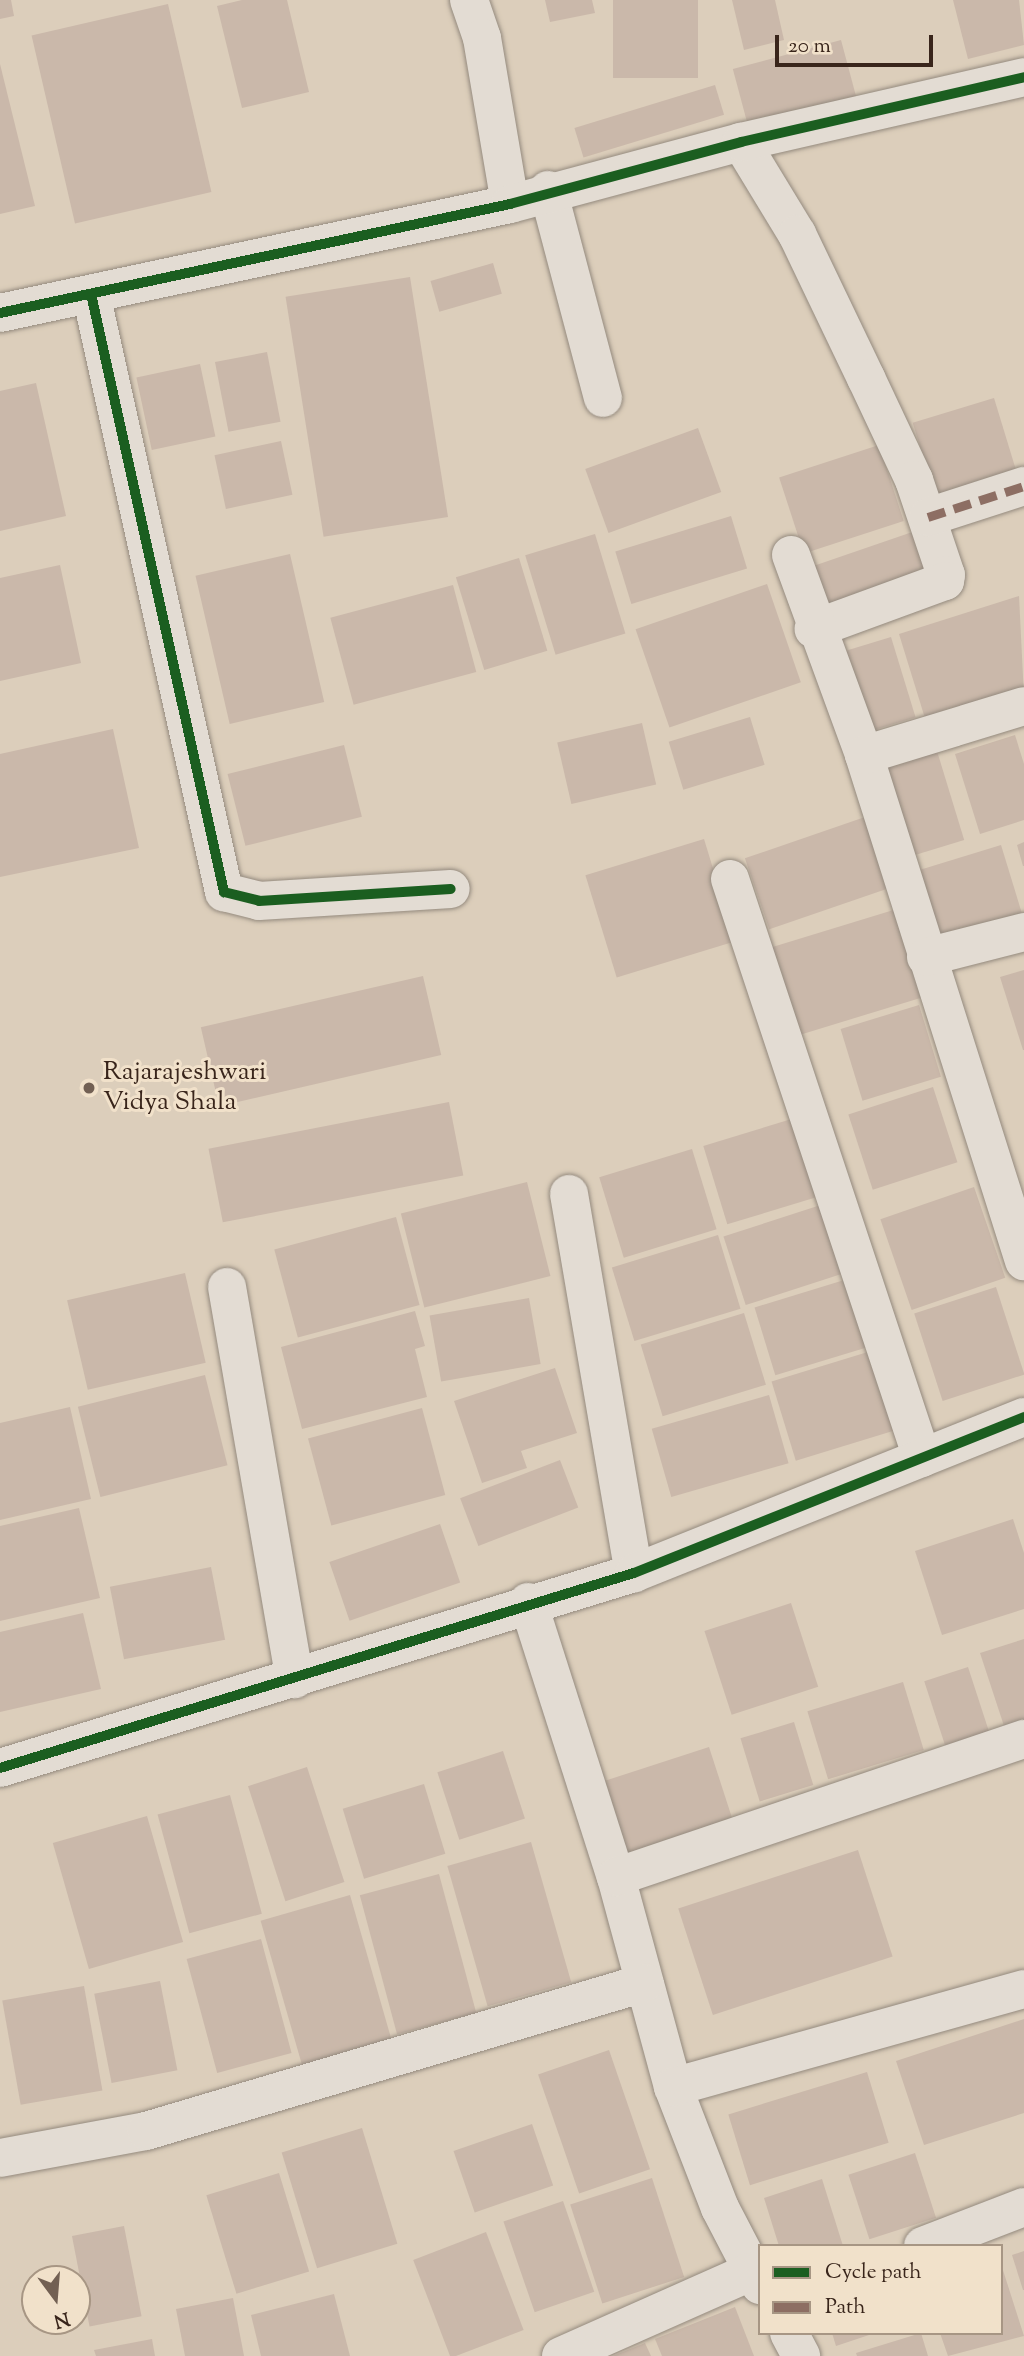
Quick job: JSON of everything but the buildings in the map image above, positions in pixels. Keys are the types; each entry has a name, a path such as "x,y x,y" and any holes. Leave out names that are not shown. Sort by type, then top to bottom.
{"street":[{"path":"469,0 482,38 510,204"},
{"path":"0,313 510,204 548,190 741,142 1024,78"},
{"path":"741,142 797,234 928,517 945,582 814,629"},
{"path":"548,190 603,398"},
{"path":"91,293 224,891 258,901 451,889"},
{"path":"928,517 1024,486"},
{"path":"791,555 814,629 864,755 926,957 1022,1245"},
{"path":"864,755 1024,706"},
{"path":"730,879 922,1458"},
{"path":"926,957 1024,932"},
{"path":"569,1194 634,1573"},
{"path":"227,1287 295,1679"},
{"path":"0,1768 295,1679 528,1602 634,1573 1024,1417"},
{"path":"528,1602 616,1877 673,2087 755,2278 561,2356"},
{"path":"616,1877 1024,1739"},
{"path":"0,2158 146,2131 644,1983"},
{"path":"673,2087 1024,1989"},
{"path":"928,2244 1024,2207"},
{"path":"790,2335 801,2356"}],"marked path":[{"path":"928,517 1024,486"}],"cycle path":[{"path":"0,313 510,204 741,142 1024,77"},
{"path":"91,294 224,892 259,901 451,889"},
{"path":"0,1768 634,1573 1024,1417"}],"place":[{"name":"Rajarajeshwari Vidya Shala","path":"89,1088"}]}
